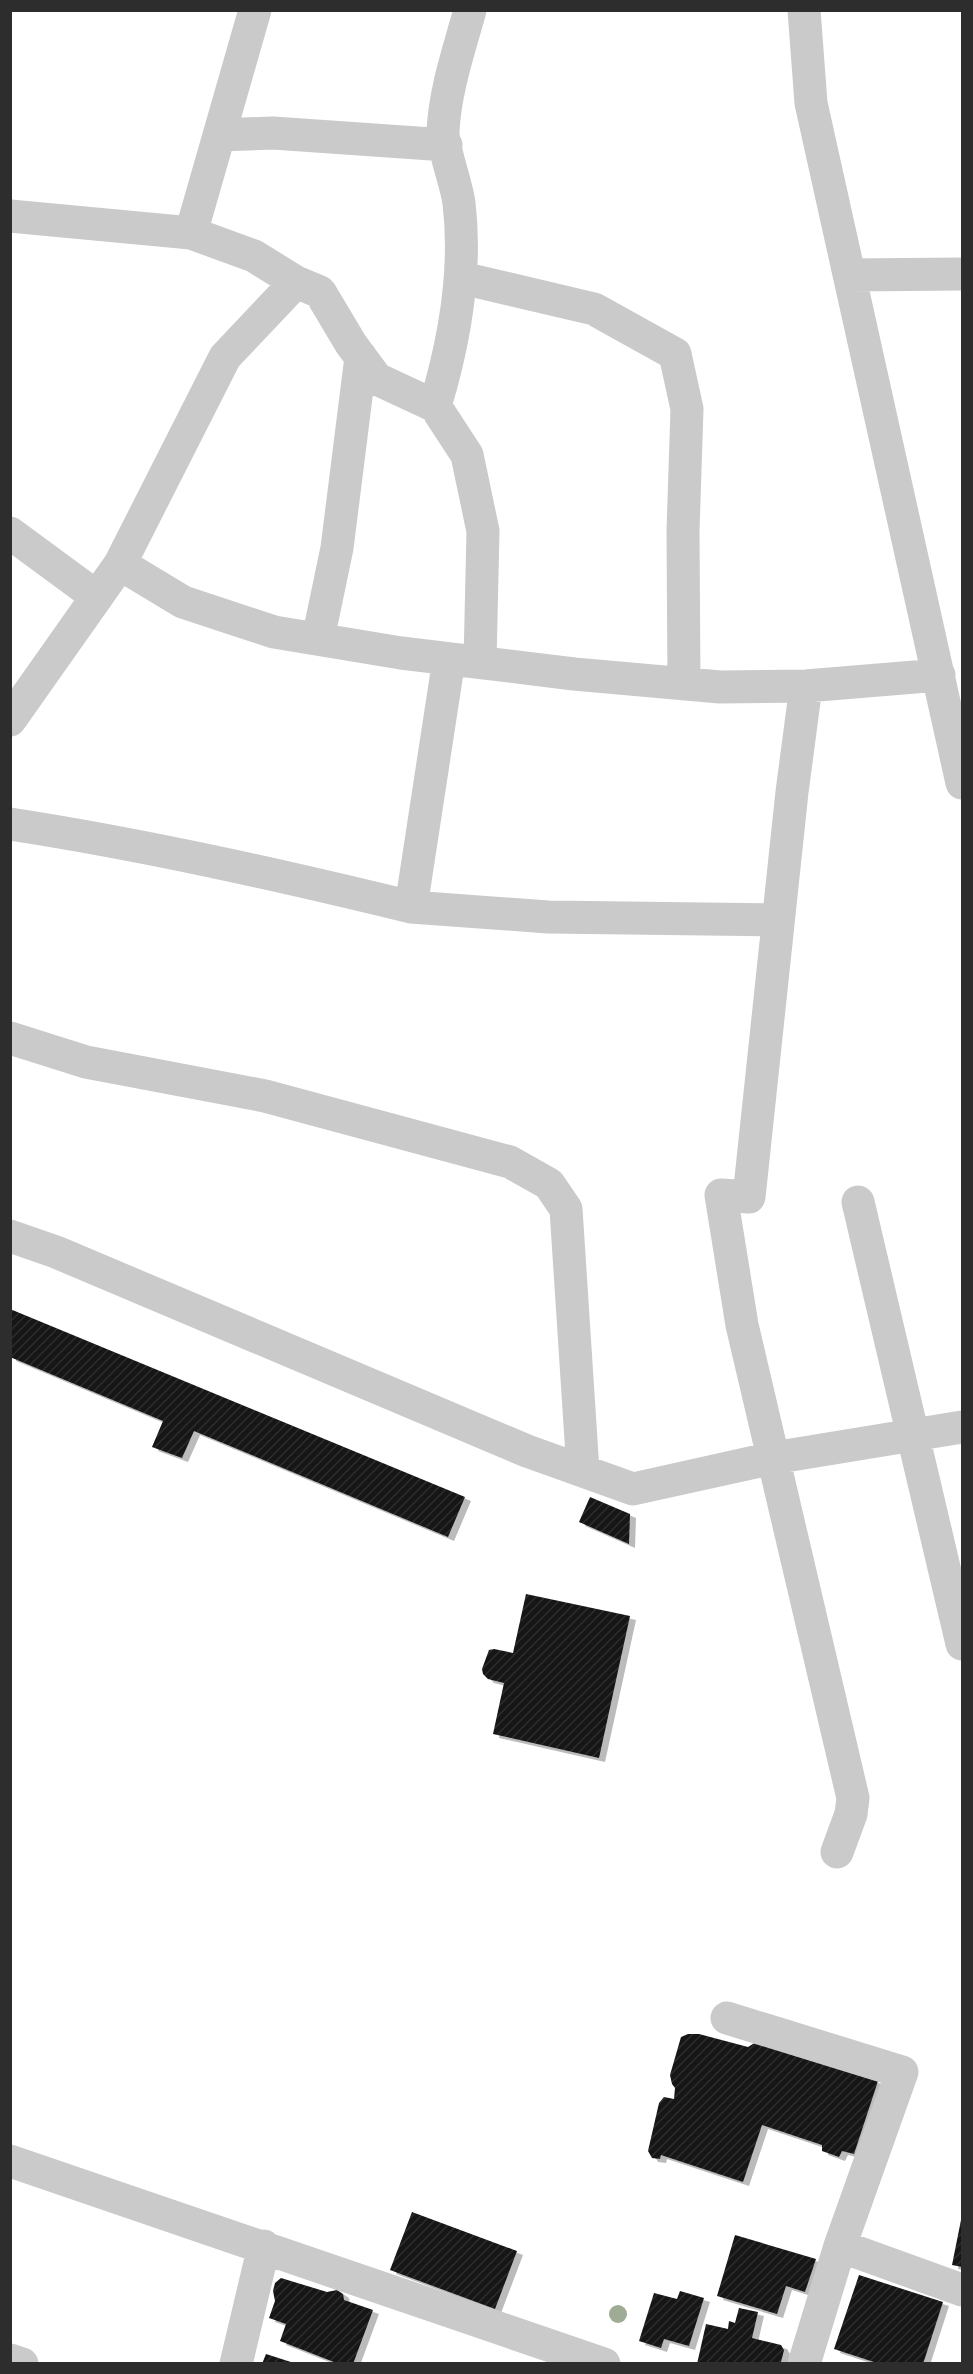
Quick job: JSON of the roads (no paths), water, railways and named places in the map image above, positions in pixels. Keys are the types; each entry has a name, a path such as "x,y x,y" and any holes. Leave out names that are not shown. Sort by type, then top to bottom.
{"street":[{"path":"191,233 255,10"},
{"path":"435,406 449,362 462,278 459,202 443,133 449,86 470,10"},
{"path":"804,10 811,103 963,783"},
{"path":"219,135 273,133 446,145"},
{"path":"10,216 191,233 254,256 296,282 320,292 376,379 435,406 467,455 483,531 465,661 411,907"},
{"path":"849,275 963,274"},
{"path":"462,278 594,309 675,354 687,409 683,531 684,684"},
{"path":"10,720 120,564 225,357 296,282"},
{"path":"318,639 337,548 361,357"},
{"path":"10,533 97,597"},
{"path":"120,564 183,602 274,632 465,661 574,674 720,687 806,686 939,675"},
{"path":"806,686 792,792 749,1197 721,1195 742,1325 853,1798 851,1814 837,1852"},
{"path":"10,824 148,848 265,872 411,907 548,917 778,920"},
{"path":"10,1038 86,1062 265,1096 404,1132 510,1162 549,1184 566,1209 583,1471"},
{"path":"858,1202 963,1644"},
{"path":"10,1236 66,1256 527,1451 633,1489 773,1458 963,1427"},
{"path":"728,2018 902,2072 840,2246 804,2364"},
{"path":"10,2161 604,2364"},
{"path":"236,2364 264,2246"},
{"path":"840,2246 963,2290"},
{"path":"10,2360 22,2364"}]}
